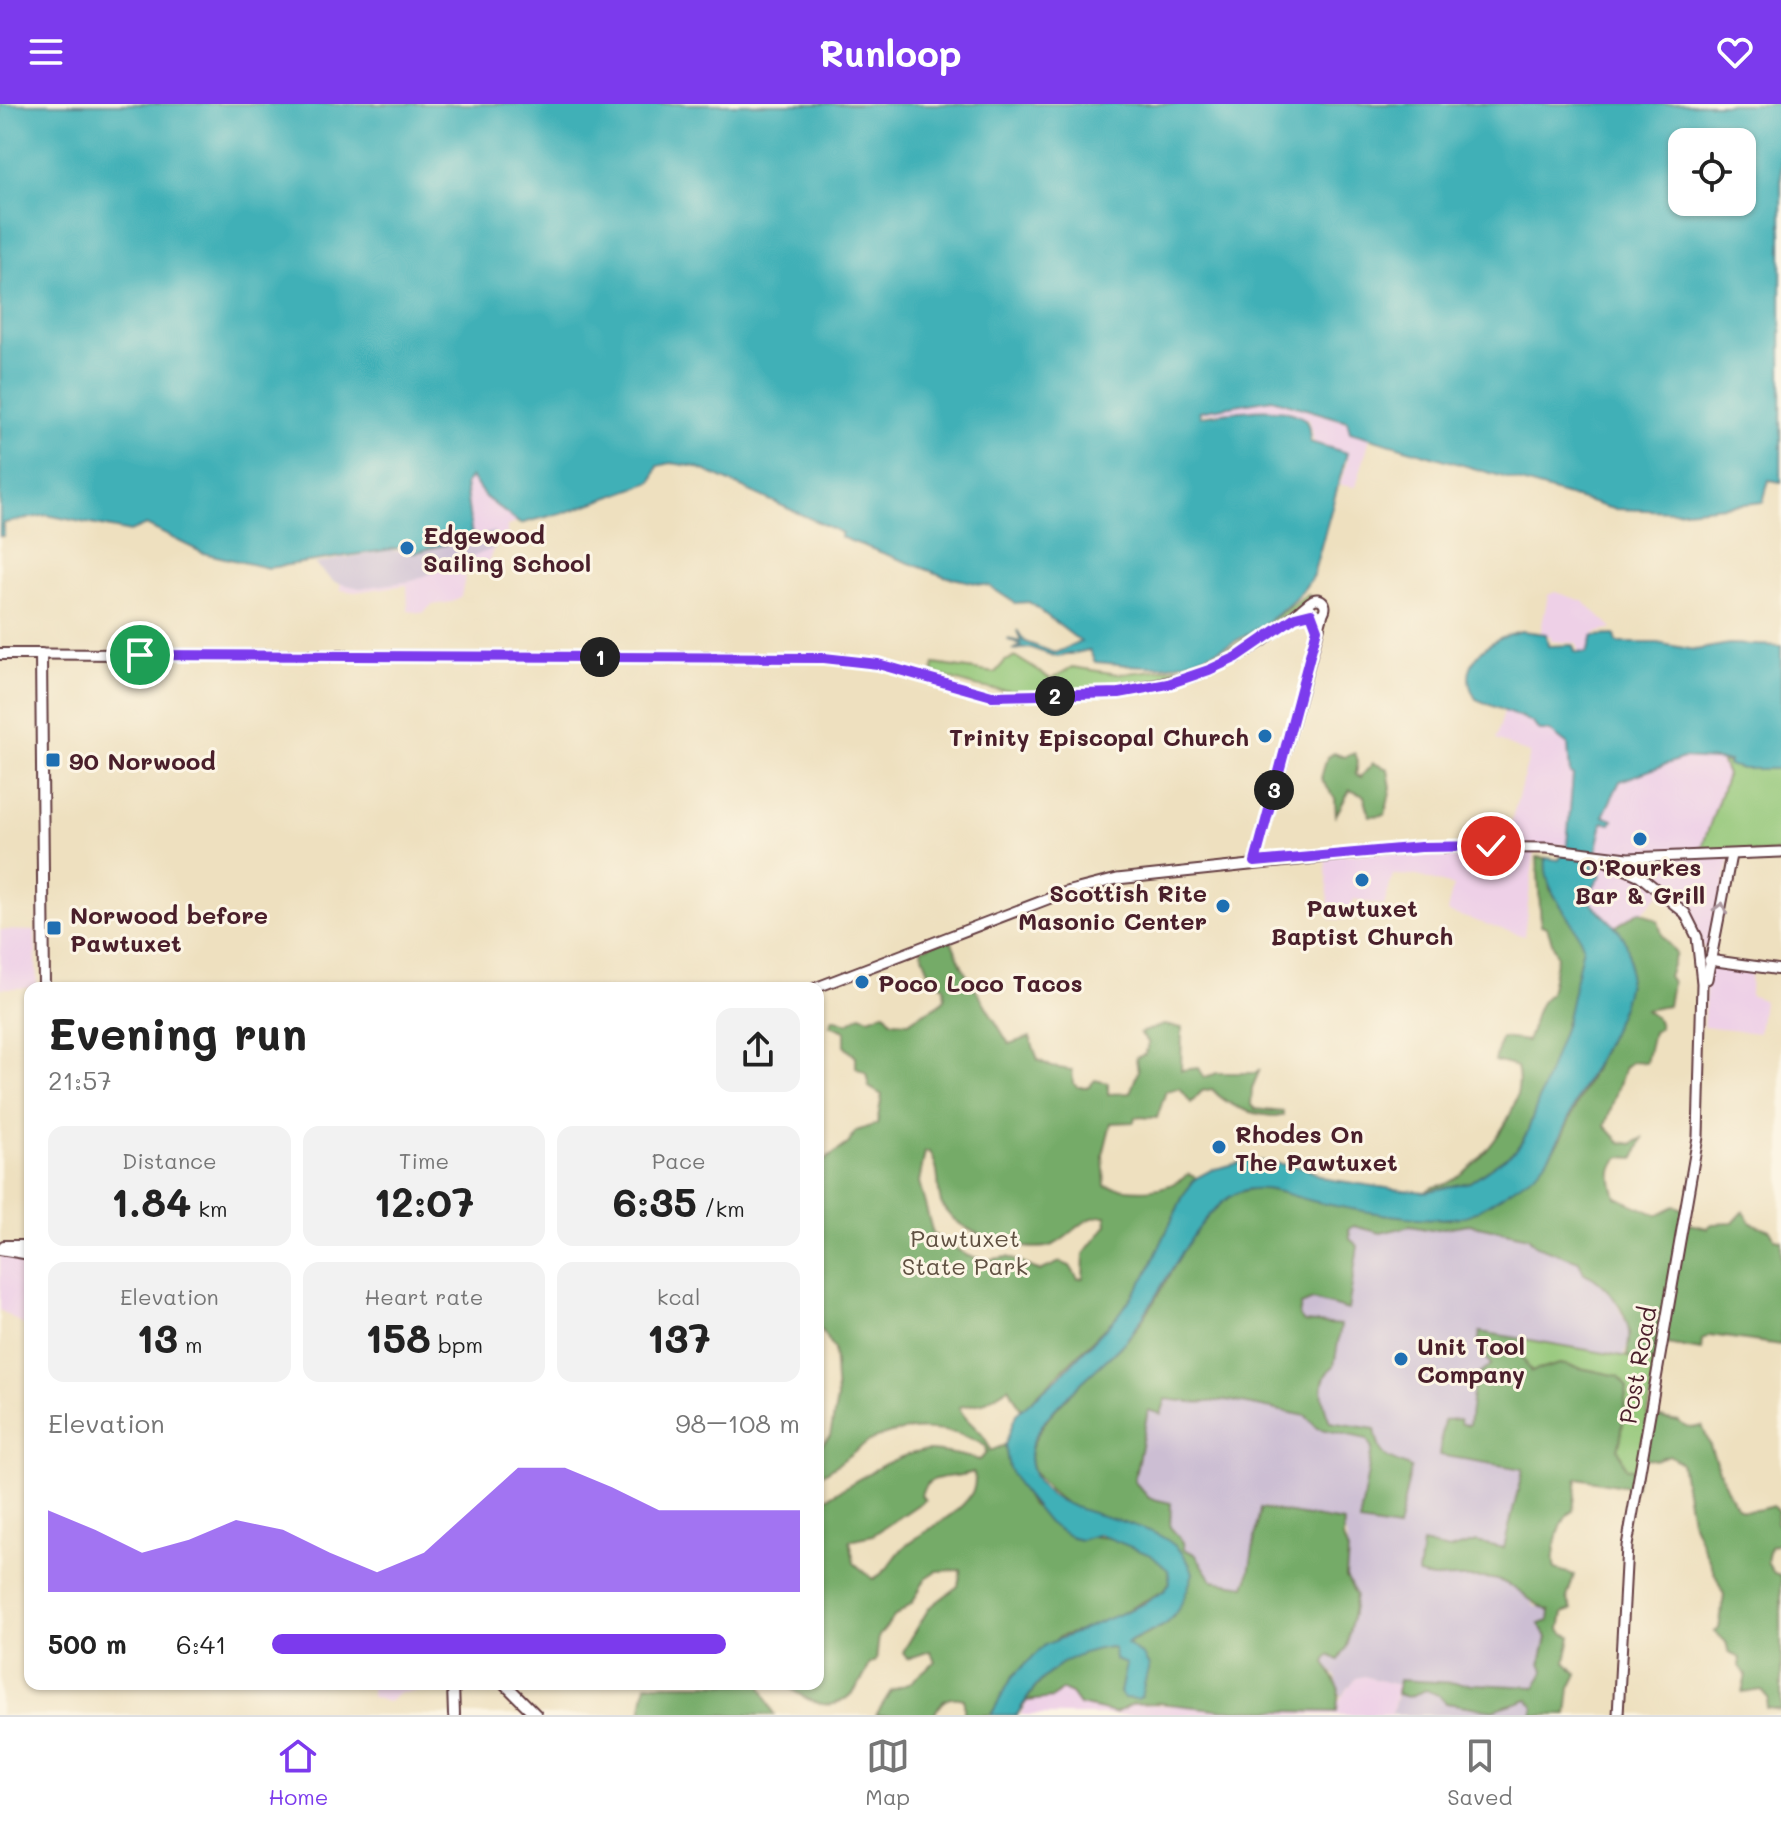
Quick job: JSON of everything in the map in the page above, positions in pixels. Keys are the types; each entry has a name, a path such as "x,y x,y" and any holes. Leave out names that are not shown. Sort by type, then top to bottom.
{"main road":[{"path":"0,654 824,658 878,664 992,696 1095,695 1151,688 1190,677 1237,657 1295,617 1314,610 1317,629 1255,862"},
{"path":"41,654 44,982"},
{"path":"824,985 1095,883 1255,862 1421,847 1548,848 1595,857 1644,858 1781,852"},
{"name":"Post Road","path":"1618,1715 1627,1546 1698,1137 1709,960 1731,855"},
{"name":"Post Road","path":"1595,857 1640,876 1680,907 1693,928 1701,962 1703,1022"},
{"path":"1640,876 1638,869 1644,858"},
{"path":"1709,960 1781,970"},
{"path":"0,1248 24,1246"},
{"path":"0,1248 24,1253"},
{"path":"453,1690 454,1715"},
{"path":"511,1690 536,1715"}],"shaded area":[{"path":"1270,399 1346,422 1370,438 1356,487 1340,485 1348,458 1314,443 1308,419 1269,409 1200,413 1201,409"},
{"path":"468,469 482,488 481,493 501,509 542,516 507,526 507,540 496,543 485,569 466,573 461,596 452,602 432,605 423,613 408,611 407,585 355,592 341,590 338,559 428,547 464,484"},
{"path":"494,531 495,548 412,581 360,588 334,582 314,564 390,550 413,554"},
{"path":"1555,592 1583,601 1613,629 1595,633 1590,654 1578,652 1577,643 1551,641 1551,636 1540,635 1548,595"},
{"path":"1504,711 1550,731 1568,744 1573,774 1567,844 1535,848 1524,936 1447,912 1453,886 1417,876 1393,875 1384,906 1354,899 1347,920 1330,919 1325,856 1505,844 1530,754 1496,740"},
{"path":"1683,758 1721,760 1728,775 1731,855 1708,954 1690,924 1661,892 1644,911 1615,927 1589,900 1589,893 1602,875 1593,867 1595,849 1603,822 1611,824 1612,819 1603,816 1620,781"},
{"path":"0,930 35,931 37,982 24,982 24,988 0,988"},
{"path":"1708,960 1751,968 1750,995 1763,1000 1759,1033 1703,1027"},
{"path":"1469,1224 1528,1237 1536,1246 1579,1261 1614,1299 1629,1329 1629,1341 1623,1356 1481,1332 1491,1365 1475,1377 1469,1426 1461,1424 1459,1419 1444,1421 1439,1455 1524,1469 1504,1548 1476,1542 1449,1550 1431,1545 1429,1578 1495,1579 1521,1591 1535,1606 1551,1611 1549,1621 1540,1624 1547,1637 1545,1671 1536,1687 1400,1680 1398,1685 1364,1676 1356,1678 1341,1697 1336,1677 1325,1663 1328,1655 1347,1647 1356,1595 1346,1577 1348,1552 1344,1522 1262,1507 1245,1586 1213,1581 1204,1566 1183,1549 1183,1542 1134,1481 1148,1410 1166,1399 1197,1403 1227,1400 1306,1416 1318,1428 1367,1439 1372,1449 1362,1524 1398,1529 1409,1466 1385,1460 1372,1430 1330,1422 1323,1404 1323,1382 1336,1357 1299,1316 1301,1305 1313,1300 1348,1310 1349,1229 1354,1226 1381,1233 1410,1226 1431,1230"},
{"path":"0,1247 24,1249 24,1325 0,1310"},
{"path":"1364,1676 1398,1685 1392,1715 1020,1715 1027,1701 1048,1698 1062,1690 1115,1713 1133,1704 1271,1710 1337,1703 1356,1678"},
{"path":"371,1690 440,1690 400,1693 388,1702 371,1697"},
{"path":"1426,1690 1439,1695 1447,1703 1493,1710 1528,1699 1534,1707 1532,1715 1392,1715 1397,1694 1408,1697"}],"green space":[{"path":"1308,594 1311,598 1220,659 1138,686 1079,692 1020,691 977,686 933,673 934,664 995,673 1005,661 1016,657 1051,679 1072,667 1118,674 1191,666 1237,644"},
{"path":"1334,753 1344,757 1355,753 1358,761 1356,775 1361,777 1373,763 1388,769 1391,788 1385,815 1370,816 1364,796 1350,790 1336,815 1335,799 1321,778 1327,757"},
{"path":"1721,760 1742,769 1781,769 1781,852 1699,856 1727,775"},
{"path":"1537,857 1546,858 1550,889 1580,934 1583,946 1577,983 1558,1049 1527,1133 1516,1150 1470,1182 1426,1192 1448,1183 1474,1164 1499,1134 1515,1100 1519,1083 1517,1067 1495,1061 1501,1038 1527,1041 1540,1003 1550,994 1557,956 1547,927 1541,925"},
{"path":"1640,911 1658,921 1663,937 1676,954 1668,976 1672,982 1668,1006 1645,1010 1658,1020 1660,1027 1653,1032 1646,1063 1631,1062 1625,1067 1605,1126 1620,1142 1632,1144 1643,1138 1635,1158 1620,1157 1613,1167 1616,1197 1657,1215 1674,1206 1684,1209 1682,1222 1707,1228 1712,1224 1733,1223 1744,1211 1751,1223 1770,1230 1775,1239 1781,1240 1781,1345 1710,1335 1702,1340 1701,1350 1661,1343 1657,1362 1627,1357 1629,1332 1624,1315 1607,1289 1584,1273 1579,1261 1536,1246 1528,1237 1469,1224 1431,1230 1410,1226 1381,1233 1354,1226 1349,1229 1350,1239 1358,1246 1348,1310 1313,1300 1301,1305 1299,1316 1304,1322 1341,1325 1334,1366 1324,1378 1322,1392 1330,1422 1375,1429 1382,1453 1411,1468 1398,1529 1359,1523 1372,1449 1367,1439 1317,1428 1306,1416 1227,1400 1198,1403 1166,1399 1161,1414 1148,1410 1134,1481 1149,1498 1171,1503 1170,1527 1183,1542 1184,1549 1195,1554 1213,1581 1245,1586 1260,1508 1344,1522 1343,1538 1348,1552 1346,1577 1356,1595 1347,1647 1339,1660 1329,1655 1325,1662 1339,1688 1337,1712 1223,1710 1158,1703 1133,1704 1115,1713 1079,1705 1071,1694 1062,1690 1053,1698 1027,1701 1017,1715 1034,1690 1056,1666 1070,1657 1099,1647 1114,1648 1126,1664 1120,1693 1143,1656 1126,1644 1160,1628 1173,1617 1193,1573 1079,1513 1042,1482 1032,1467 1031,1452 1037,1435 1049,1417 1126,1341 1151,1306 1195,1232 1231,1196 1257,1187 1371,1212 1448,1219 1489,1203 1540,1168 1560,1140 1615,1024 1629,975 1615,927"},
{"name":"Pawtuxet State Park","path":"950,938 963,968 1009,1044 1030,1037 1038,1060 1052,1067 1072,1070 1073,1083 1078,1087 1089,1087 1095,1080 1108,1083 1108,1094 1130,1093 1138,1071 1136,1058 1145,1054 1149,1043 1140,1033 1164,1025 1182,1028 1181,1070 1198,1068 1204,1078 1217,1073 1255,1073 1260,1069 1252,1088 1251,1105 1255,1109 1283,1112 1283,1116 1274,1116 1244,1110 1212,1089 1202,1091 1191,1103 1180,1088 1166,1091 1157,1118 1135,1117 1134,1122 1111,1123 1103,1155 1105,1186 1149,1189 1170,1185 1189,1174 1196,1178 1184,1194 1146,1276 1121,1312 1021,1409 1009,1387 983,1403 959,1407 984,1438 990,1451 1005,1445 1009,1468 1031,1505 1088,1536 1112,1538 1160,1559 1168,1570 1170,1581 1165,1590 1097,1626 1061,1636 1013,1676 991,1715 964,1715 964,1699 949,1698 942,1702 934,1715 876,1715 891,1691 910,1683 935,1661 930,1651 907,1659 903,1652 929,1608 958,1586 961,1570 937,1571 926,1578 912,1603 894,1617 879,1636 876,1661 870,1664 862,1680 844,1700 823,1704 811,1701 793,1690 824,1690 824,1499 902,1456 931,1451 980,1460 986,1453 985,1446 957,1434 909,1430 878,1437 824,1473 824,1442 830,1436 837,1399 834,1349 824,1335 824,1161 849,1143 856,1131 877,1124 882,1095 869,1087 866,1073 856,1068 856,1057 845,1047 845,1031 830,1025 833,1018 848,1023 861,1015 869,1018 884,1012 892,1021 909,1022 945,999 944,987 930,975 921,949","holes":["925,1152 930,1152 942,1205 961,1225 992,1240 1040,1248 1060,1242 1084,1222 1106,1216 1107,1225 1084,1254 1083,1278 1078,1279 1070,1266 1060,1262 1040,1271 1008,1257 987,1260 968,1256 933,1234 919,1182","973,1472 975,1484 962,1505 904,1547 878,1576 873,1579 854,1563 850,1540 873,1535 925,1500 921,1495 929,1482"]},
{"path":"1480,1332 1524,1339 1521,1355 1531,1372 1560,1364 1619,1376 1627,1388 1618,1449 1626,1468 1638,1471 1635,1488 1577,1478 1573,1511 1564,1520 1555,1546 1555,1569 1574,1575 1567,1598 1572,1610 1563,1613 1560,1629 1571,1636 1566,1662 1577,1674 1570,1688 1567,1715 1532,1715 1534,1707 1528,1699 1493,1710 1446,1703 1439,1695 1426,1690 1408,1697 1397,1694 1399,1680 1535,1687 1545,1671 1541,1663 1547,1637 1539,1624 1549,1621 1550,1611 1500,1581 1418,1575 1422,1544 1449,1550 1476,1542 1504,1548 1523,1469 1439,1455 1444,1420 1459,1419 1461,1424 1469,1425 1475,1377 1491,1365 1478,1345"},
{"path":"1524,1339 1657,1362 1638,1471 1626,1468 1618,1449 1627,1388 1595,1371 1560,1364 1531,1372 1521,1355"},
{"path":"1648,1416 1679,1421 1689,1428 1702,1426 1725,1486 1737,1506 1749,1511 1773,1506 1778,1512 1776,1522 1781,1529 1781,1543 1770,1547 1767,1562 1774,1574 1781,1576 1781,1710 1766,1708 1768,1698 1761,1690 1742,1693 1746,1675 1739,1666 1740,1658 1729,1653 1726,1642 1714,1632 1719,1629 1724,1595 1691,1519 1681,1463 1669,1455 1655,1460 1642,1457"},
{"path":"645,1690 763,1690 774,1715 641,1715"}],"water":[{"path":"0,104 1781,104 1781,482 1769,480 1763,502 1675,511 1613,509 1350,432 1347,421 1272,399 1199,411 1201,416 1253,410 1293,413 1307,423 1310,442 1347,453 1313,575 1303,590 1253,631 1213,652 1176,664 1146,666 1095,662 1089,650 1057,657 1031,648 1013,650 1021,646 1007,639 1021,642 1017,630 1025,642 1055,653 1081,642 1029,602 1015,603 989,586 944,576 840,537 842,533 697,467 671,463 658,466 652,482 573,510 520,524 485,497 471,477 465,484 472,537 414,553 399,548 268,568 203,553 146,525 130,532 47,515 4,523 4,536 0,536"},
{"path":"1521,631 1546,634 1548,646 1573,645 1575,652 1587,653 1593,636 1615,635 1617,643 1657,643 1695,650 1729,644 1781,646 1781,769 1742,769 1728,765 1729,761 1683,758 1620,781 1603,816 1613,820 1611,824 1603,822 1593,867 1602,875 1589,893 1589,900 1625,940 1629,978 1608,1039 1558,1140 1536,1172 1465,1216 1412,1218 1316,1202 1278,1191 1248,1189 1223,1202 1207,1217 1127,1339 1053,1410 1033,1443 1030,1458 1037,1481 1054,1497 1159,1535 1180,1551 1193,1573 1184,1598 1163,1626 1126,1644 1143,1656 1149,1666 1141,1696 1137,1699 1124,1698 1120,1693 1126,1664 1115,1660 1114,1648 1110,1647 1079,1655 1054,1669 1034,1689 1017,1715 991,1715 1013,1676 1045,1645 1143,1604 1165,1590 1170,1582 1168,1570 1151,1555 1099,1534 1081,1540 1072,1538 1048,1523 1018,1486 1009,1468 1005,1445 1016,1414 1060,1376 1121,1312 1146,1276 1184,1194 1196,1178 1211,1170 1250,1160 1303,1167 1327,1179 1426,1192 1470,1182 1516,1150 1527,1133 1566,1023 1583,946 1553,893 1546,871 1546,858 1559,860 1567,844 1573,775 1570,774 1568,745 1550,731 1539,731 1533,723 1476,699 1470,686 1469,674 1479,654 1498,639"}],"place":[{"name":"Edgewood Sailing School","path":"407,548"},
{"name":"Trinity Episcopal Church","path":"1265,736"},
{"name":"90 Norwood","path":"53,760"},
{"name":"O'Rourkes Bar & Grill","path":"1640,839"},
{"name":"Pawtuxet Baptist Church","path":"1362,880"},
{"name":"Scottish Rite Masonic Center","path":"1223,906"},
{"name":"Norwood before Pawtuxet","path":"54,928"},
{"name":"Poco Loco Tacos","path":"862,982"},
{"name":"Rhodes On The Pawtuxet","path":"1219,1147"},
{"name":"Unit Tool Company","path":"1401,1359"}],"route":[{"path":"140,655 824,658 878,664 992,696 1095,695 1151,688 1190,677 1237,657 1295,617 1311,613 1317,629 1255,862 1421,847 1491,846"}]}
